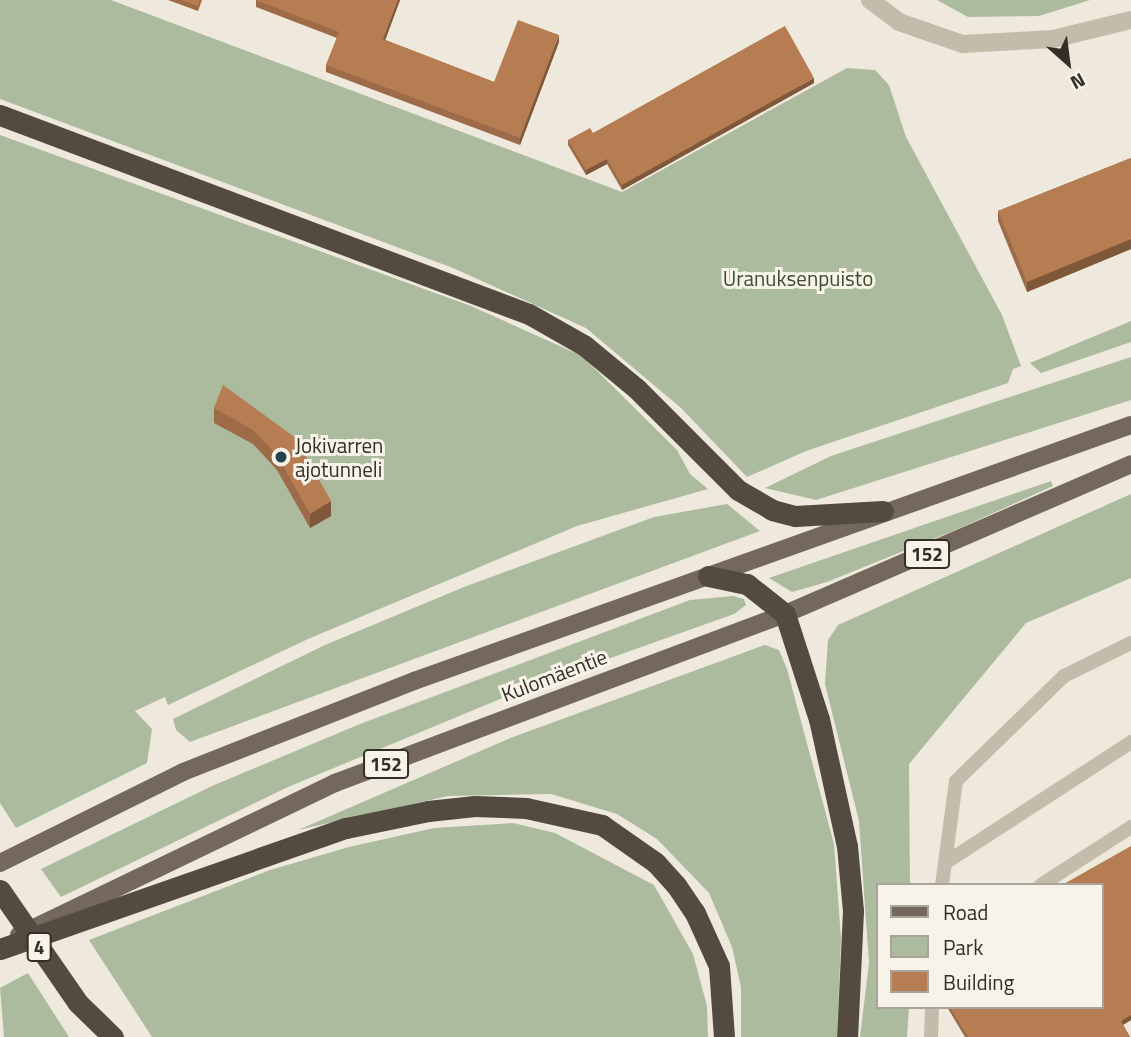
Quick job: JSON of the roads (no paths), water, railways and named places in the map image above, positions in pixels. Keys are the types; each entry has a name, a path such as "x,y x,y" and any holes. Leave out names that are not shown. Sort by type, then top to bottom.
{"highway":[{"path":"0,115 529,314 585,346 637,389 738,490 772,510 795,516 883,511"},
{"path":"708,576 747,584 785,614 819,719 847,846 853,911 847,1037"},
{"path":"0,946 346,828 428,811 475,806 526,808 602,825 648,857 676,885 695,913 719,966 724,1037"},
{"name":"4","path":"0,890 99,1037"},
{"path":"78,1003 113,1037"}],"main road":[{"name":"Kulomäentie","path":"0,863 196,767 414,681 883,511 1131,425"},
{"name":"Kulomäentie","path":"0,946 148,869 335,783 785,614 1131,464"}],"street":[{"path":"870,0 900,22 962,44 1053,39 1131,20"}],"lane":[{"path":"942,883 956,781 1064,676 1131,643"},
{"path":"945,863 1131,742"},
{"path":"1044,883 1131,827"},
{"path":"931,1037 932,1009"}],"place":[{"name":"Jokivarren ajotunneli","path":"281,457"}],"park label":[{"name":"Uranuksenpuisto","path":"798,278"}]}
